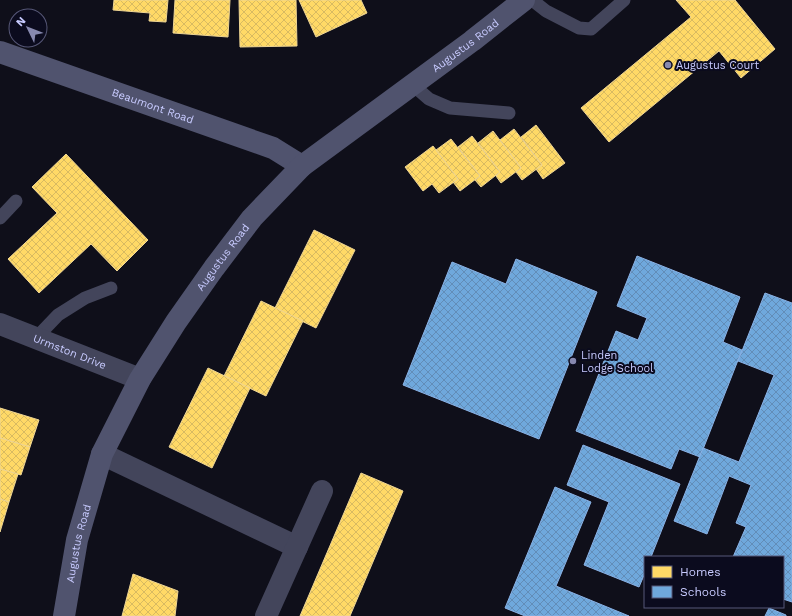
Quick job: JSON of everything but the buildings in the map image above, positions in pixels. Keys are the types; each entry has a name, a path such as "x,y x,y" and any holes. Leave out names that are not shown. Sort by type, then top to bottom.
{"street":[{"name":"Augustus Road","path":"64,616 76,540 102,454 140,379 176,322 214,268 252,218 302,166 472,41 524,0"},
{"name":"Beaumont Road","path":"0,52 273,148 302,166"},
{"name":"Urmston Drive","path":"0,324 140,379"},
{"path":"102,454 297,547"},
{"path":"266,616 322,491"}],"lane":[{"path":"532,0 546,11 579,28 591,29 624,0"},
{"path":"413,84 429,99 450,108 509,113"},
{"path":"0,218 16,201"},
{"path":"36,338 58,315 85,298 111,288"}],"place":[{"name":"Augustus Court","path":"668,65"},
{"name":"Linden Lodge School","path":"573,361"}]}
